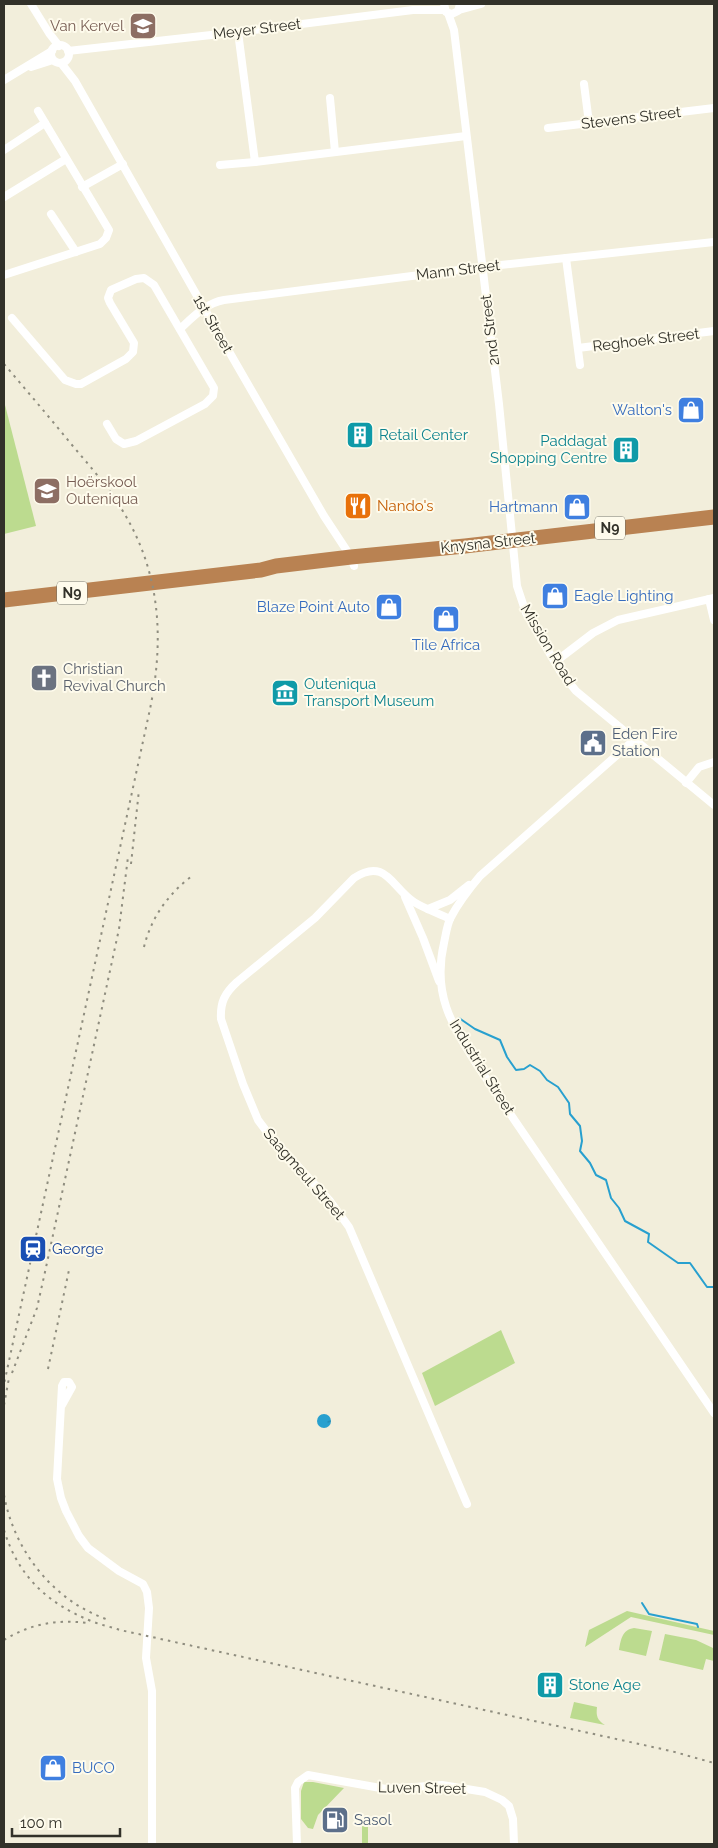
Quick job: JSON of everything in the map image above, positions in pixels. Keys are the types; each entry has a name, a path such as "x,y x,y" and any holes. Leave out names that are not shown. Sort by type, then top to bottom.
{"highway":[{"name":"Knysna Street","path":"513,545 714,517"},
{"name":"Knysna Street","path":"4,601 262,570 276,566 353,562 714,525"}],"street":[{"path":"31,4 49,33 55,49 63,58"},
{"name":"Meyer Street","path":"412,10 435,4"},
{"name":"Meyer Street","path":"19,70 102,47 412,10 452,9 481,4"},
{"name":"2nd Street","path":"452,9 499,404 513,545"},
{"path":"238,32 255,162"},
{"path":"55,49 64,47 63,58"},
{"name":"Meyer Street","path":"4,80 55,49"},
{"name":"1st Street","path":"63,58 318,507 353,562"},
{"path":"584,84 589,123"},
{"path":"330,98 336,152"},
{"name":"Stevens Street","path":"548,128 714,108"},
{"path":"4,275 100,244 108,234 108,230 38,111"},
{"path":"4,150 45,123"},
{"path":"220,165 466,136"},
{"path":"4,197 66,159"},
{"path":"82,187 122,164"},
{"path":"51,214 76,252"},
{"name":"Mann Street","path":"204,308 224,300 482,267 714,242"},
{"path":"566,258 580,365"},
{"path":"12,318 65,380 76,384 86,382 126,359 133,352 134,343 108,298 111,290 136,279 144,278 154,284 215,391 211,400 136,440 124,444 116,439 107,424"},
{"path":"180,329 204,308"},
{"name":"Reghoek Street","path":"578,348 714,332"},
{"name":"Mission Road","path":"513,545 517,586 522,604 554,662 566,679 579,694 714,806"},
{"path":"554,662 593,633 618,620 712,599 714,620"},
{"name":"Industrial Street","path":"634,740 480,876 460,902 450,919 442,953 442,990 454,1028 479,1068 714,1414"},
{"path":"686,783 699,767 714,762"},
{"name":"Saagmeul Street","path":"450,919 413,902 392,880 379,872 365,872 354,878 315,918 228,991 220,1008 243,1084 258,1120 270,1136 330,1200 349,1226 467,1504"},
{"path":"428,908 450,900 480,876"},
{"path":"403,893 423,938 442,990"},
{"path":"62,1405 58,1479 61,1498 73,1526 88,1548 119,1571 146,1587 149,1608 146,1658 152,1691 152,1844"},
{"name":"Luven Street","path":"297,1844 295,1788 298,1782 308,1775 386,1788 442,1785 471,1788 484,1792 510,1806 513,1819 514,1844"}],"green space":[{"path":"4,401 36,526 4,534"},
{"path":"501,1330 515,1363 435,1406 422,1373"},
{"path":"627,1611 714,1631 714,1635 631,1617 585,1647 589,1630"},
{"path":"634,1628 652,1631 646,1656 619,1650 621,1639 625,1633"},
{"path":"665,1634 696,1640 713,1648 714,1661 706,1659 703,1670 659,1660"},
{"path":"574,1702 597,1707 598,1718 605,1725 570,1718"},
{"path":"304,1782 344,1788 318,1815 313,1829 308,1828 301,1819 301,1791"},
{"path":"368,1816 368,1844 362,1844 362,1820"}],"water":[{"path":"324,1414 329,1416 331,1421 329,1426 324,1428 319,1426 317,1421 319,1416"}],"waterway":[{"path":"459,1018 475,1029 500,1040 507,1057 516,1070 524,1069 530,1065 558,1087 569,1103 570,1114 580,1126 582,1141 580,1151 590,1163 596,1175 606,1180 611,1198 619,1208 625,1221 649,1234 648,1242 678,1263 690,1263 707,1287 714,1287"},
{"path":"642,1603 649,1614 697,1624 698,1627"}],"railway":[{"path":"4,364 108,489 133,529 151,578 156,603 158,629 155,682 150,709 4,1384"},
{"path":"131,864 139,790"},
{"path":"12,1373 37,1308 119,929 128,857"},
{"path":"144,947 151,926 162,907 175,891 192,876"},
{"path":"48,1369 69,1270"},
{"path":"4,1405 9,1378"},
{"path":"4,1432 4,1437"},
{"path":"4,1495 9,1516 17,1536 40,1572 71,1601 89,1612 109,1620"},
{"path":"4,1530 17,1561 36,1586 61,1606 98,1624 671,1751 714,1763"},
{"path":"4,1640 24,1630 44,1624 54,1622 87,1623"}],"place":[{"name":"Van Kervel","path":"143,26"},
{"name":"Walton's","path":"691,410"},
{"name":"Retail Center","path":"360,435"},
{"name":"Paddagat Shopping Centre","path":"626,450"},
{"name":"Hoërskool Outeniqua","path":"47,491"},
{"name":"Nando's","path":"358,506"},
{"name":"Hartmann","path":"577,507"},
{"name":"Eagle Lighting","path":"555,596"},
{"name":"Blaze Point Auto","path":"389,607"},
{"name":"Tile Africa","path":"446,619"},
{"name":"Christian Revival Church","path":"44,678"},
{"name":"Outeniqua Transport Museum","path":"285,693"},
{"name":"Eden Fire Station","path":"593,743"},
{"name":"George","path":"33,1249"},
{"name":"Stone Age","path":"550,1685"},
{"name":"BUCO","path":"53,1768"},
{"name":"Sasol","path":"335,1820"}]}
